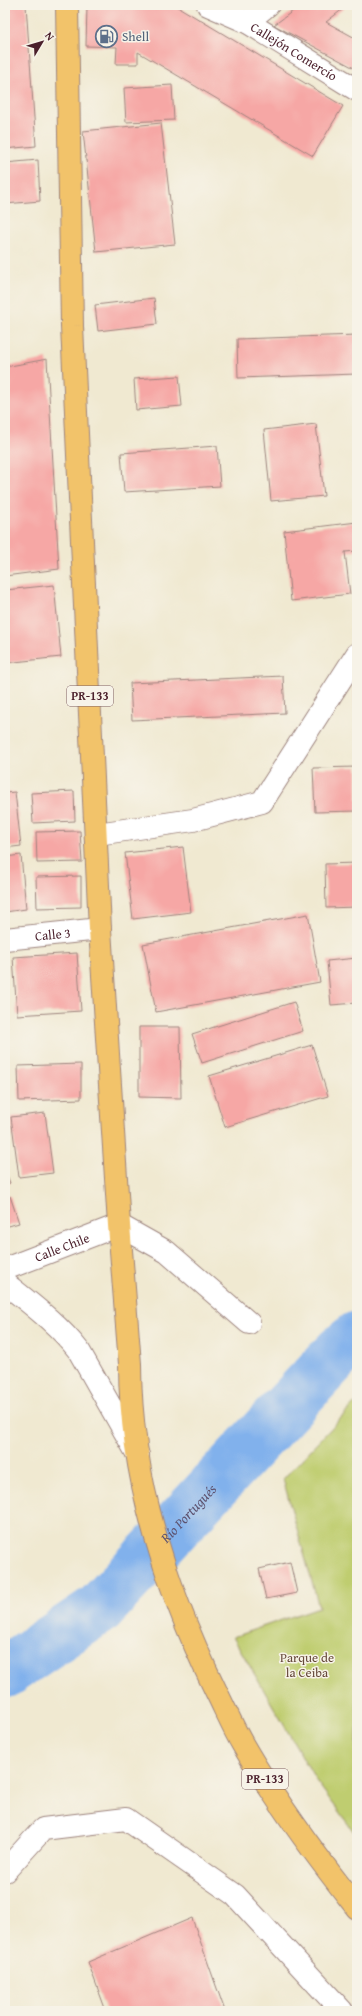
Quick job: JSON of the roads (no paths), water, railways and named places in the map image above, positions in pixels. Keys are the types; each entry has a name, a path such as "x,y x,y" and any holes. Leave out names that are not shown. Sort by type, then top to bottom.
{"main road":[{"name":"PR-133","path":"67,5 72,326 97,834 100,929 119,1225 130,1364 130,1386 143,1490 166,1576 191,1639 242,1745 312,1851 357,1908"}],"street":[{"name":"Callejón Comercío","path":"208,5 247,22 357,90"},
{"path":"247,22 268,5"},
{"path":"97,834 193,820 262,802 357,654"},
{"name":"Calle 3","path":"5,939 100,929"},
{"path":"119,1225 167,1252 248,1323"},
{"name":"Calle Chile","path":"5,1269 119,1225"},
{"path":"5,1283 39,1310 69,1338 88,1364 138,1455"},
{"path":"5,1871 43,1829 126,1819 235,1895 342,2011"}],"waterway":[{"name":"Río Portugués","path":"5,1672 100,1608 340,1351 357,1337"}],"place":[{"name":"Shell","path":"106,36"}],"park label":[{"name":"Parque de la Ceiba","path":"307,1664"}]}
